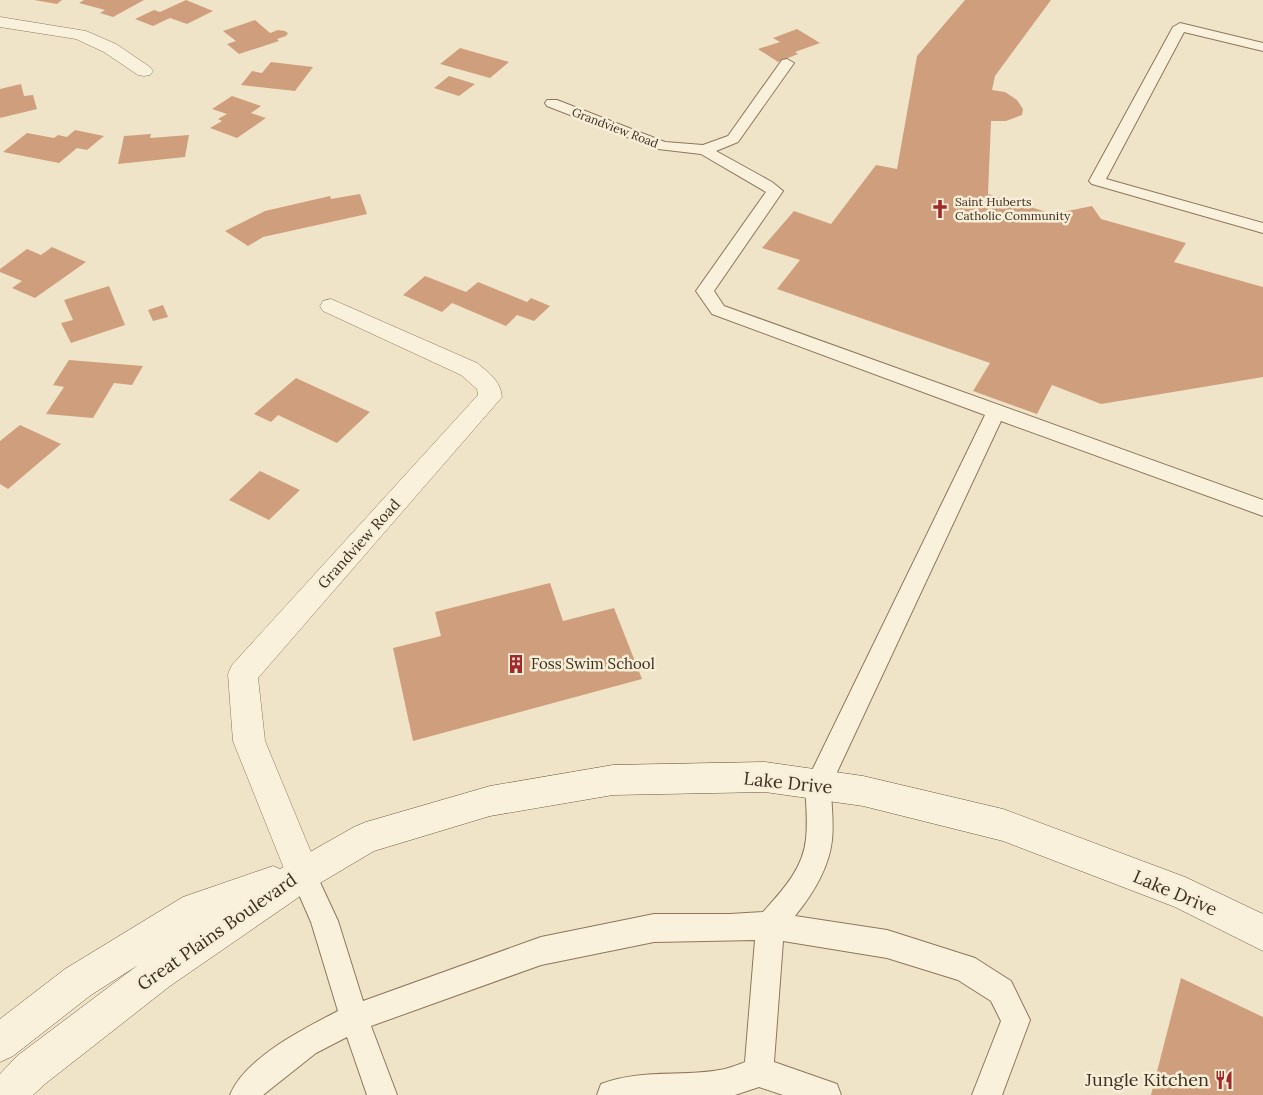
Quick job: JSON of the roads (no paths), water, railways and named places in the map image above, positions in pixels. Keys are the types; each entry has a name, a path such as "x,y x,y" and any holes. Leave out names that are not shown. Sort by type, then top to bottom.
{"street":[{"path":"0,22 80,35 110,48 144,71"},
{"name":"Grandview Road","path":"303,874 249,742 244,674 490,397 488,386 468,369 331,306"},
{"name":"Lake Drive","path":"303,874 366,838 500,799 613,780 765,777 863,791 1003,825 1184,894 1263,933"},
{"name":"Great Plains Boulevard","path":"0,1043 78,982 195,909 303,874"},
{"name":"Great Plains Boulevard","path":"6,1095 31,1070 156,973 303,874"}],"lane":[{"path":"1263,47 1180,27 1097,181 1263,228"},
{"name":"Grandview Road","path":"552,103 663,146 705,150 733,139 787,63"},
{"path":"705,150 723,163 751,176 775,191 705,290 718,310 1263,508"},
{"path":"759,1072 770,925 795,896 810,873 818,846 818,785 996,412"},
{"path":"303,874 324,921 354,1018 382,1095"},
{"path":"245,1095 254,1083 306,1044 354,1018 541,951 654,928 730,928 770,925 887,944 965,968 1001,991 1016,1020 1000,1066 987,1095"},
{"path":"612,1095 654,1089 720,1085 759,1072 826,1095"}],"place":[{"name":"Saint Huberts Catholic Community","path":"940,209"},
{"name":"Foss Swim School","path":"516,664"},
{"name":"Jungle Kitchen","path":"1224,1080"}]}
